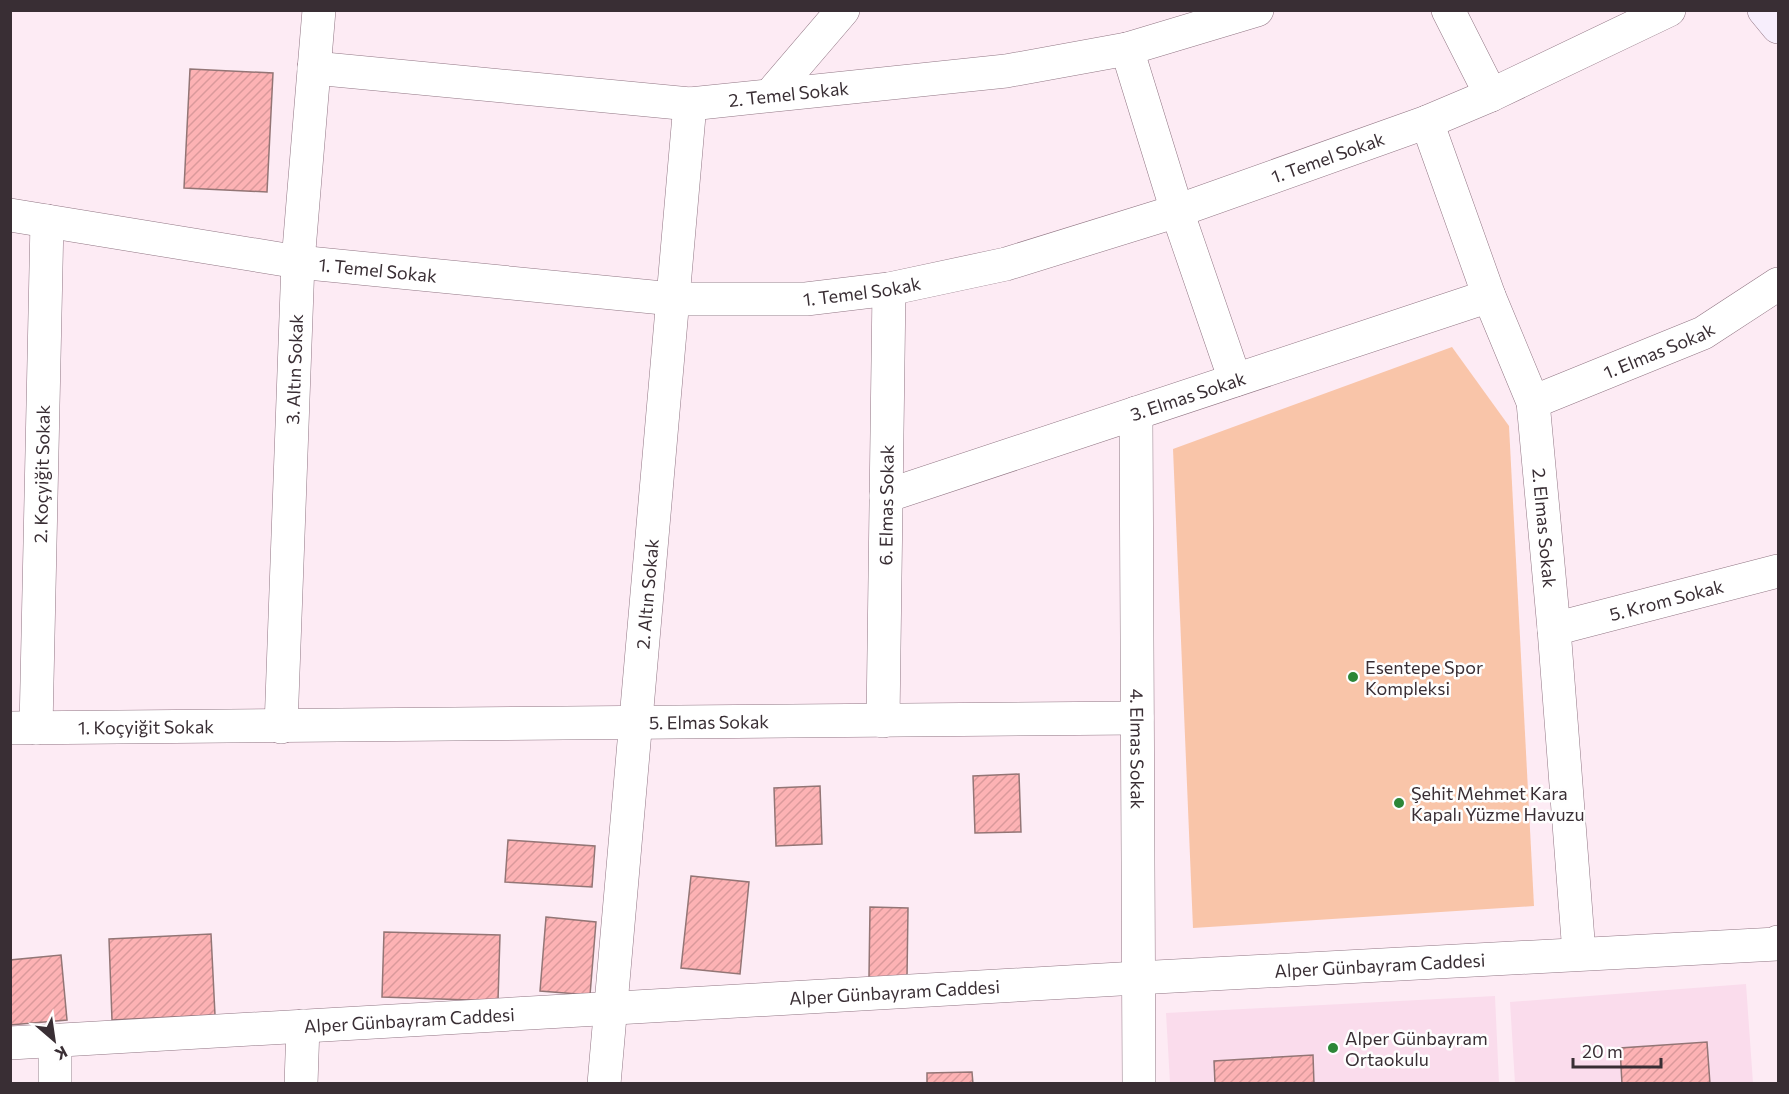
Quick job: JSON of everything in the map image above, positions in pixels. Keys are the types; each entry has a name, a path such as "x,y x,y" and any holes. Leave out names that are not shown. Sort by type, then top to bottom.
{"street":[{"name":"3. Altın Sokak","path":"281,727 298,262 319,10"},
{"path":"805,56 816,10"},
{"path":"772,93 843,10"},
{"name":"2. Temel Sokak","path":"314,68 690,104 772,93 1006,71 1127,49 1257,10"},
{"path":"1448,10 1491,95"},
{"name":"1. Temel Sokak","path":"10,215 298,262 673,298 806,299 889,289 1006,264 1177,211 1427,122 1491,95 1669,10"},
{"path":"1764,10 1779,27"},
{"path":"1127,49 1177,211 1235,380"},
{"name":"2. Altın Sokak","path":"604,1083 690,104"},
{"name":"2. Elmas Sokak","path":"1427,122 1489,296 1533,402 1554,629 1579,953"},
{"name":"2. Koçyiğit Sokak","path":"23,728 47,221"},
{"name":"1. Elmas Sokak","path":"1533,402 1703,333 1779,284"},
{"name":"6. Elmas Sokak","path":"883,721 889,289"},
{"name":"3. Elmas Sokak","path":"886,496 1489,296"},
{"name":"4. Elmas Sokak","path":"1136,413 1139,1083"},
{"name":"5. Krom Sokak","path":"1554,629 1779,571"},
{"name":"5. Elmas Sokak","path":"281,727 1137,718"},
{"name":"1. Koçyiğit Sokak","path":"23,728 281,727"},
{"name":"Alper Günbayram Caddesi","path":"10,1043 1579,953 1778,948"},
{"path":"301,1083 303,1026"},
{"path":"55,1040 55,1083"}],"shaded area":[{"name":"Esentepe Spor Kompleksi","path":"1452,347 1509,426 1534,906 1193,928 1173,449"},
{"path":"1746,984 1753,1083 1515,1083 1510,1002"},
{"name":"Alper Günbayram Ortaokulu","path":"1495,996 1499,1083 1170,1083 1166,1013"}],"building":[{"path":"190,69 273,73 267,192 184,188"},
{"path":"1019,774 1021,832 975,833 973,776"},
{"path":"820,786 822,844 776,846 774,788"},
{"path":"508,840 595,846 592,887 505,882"},
{"path":"691,876 749,882 740,974 681,968"},
{"path":"870,907 908,908 907,978 869,977"},
{"path":"546,917 596,922 590,995 540,991"},
{"path":"384,932 500,935 498,1001 382,997"},
{"path":"211,934 215,1015 112,1020 109,939"},
{"path":"61,955 67,1020 10,1025 10,960"},
{"path":"1707,1042 1710,1084 1622,1084 1620,1048"},
{"path":"1313,1055 1314,1084 1215,1084 1214,1061"},
{"path":"972,1072 973,1084 927,1084 927,1073"}],"place":[{"name":"Esentepe Spor Kompleksi","path":"1353,677"},
{"name":"Şehit Mehmet Kara Kapalı Yüzme Havuzu","path":"1399,803"},
{"name":"Alper Günbayram Ortaokulu","path":"1333,1048"}]}
